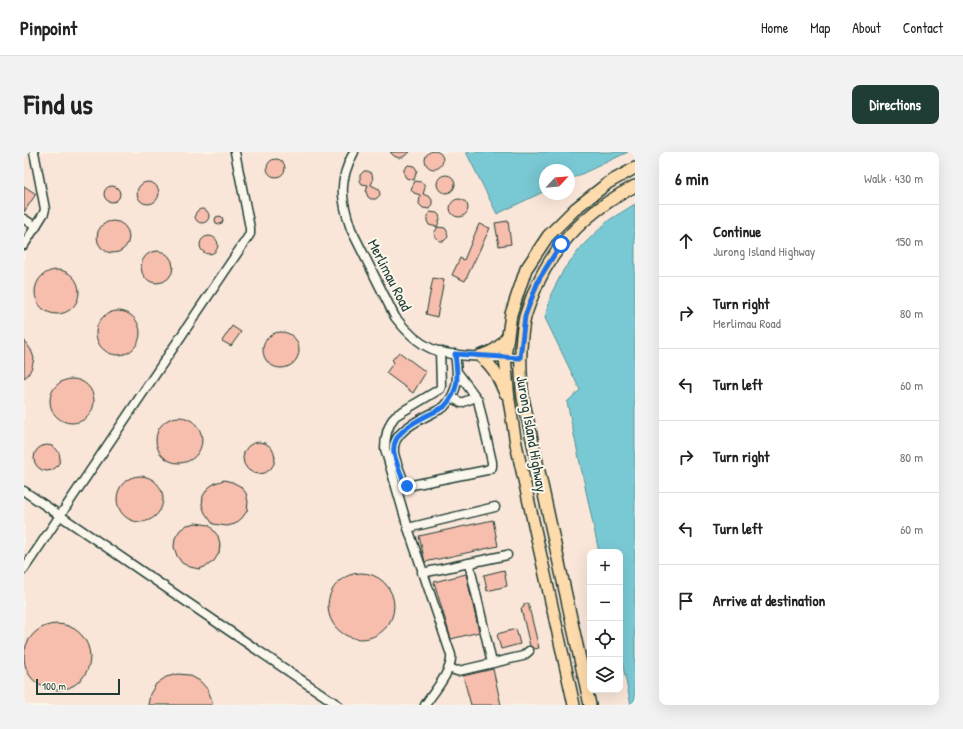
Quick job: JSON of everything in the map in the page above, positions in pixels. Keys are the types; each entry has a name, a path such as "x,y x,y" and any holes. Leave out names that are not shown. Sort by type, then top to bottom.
{"main road":[{"name":"Jurong Island Highway","path":"574,705 516,444 504,357 511,314 526,270 548,236 576,208 608,183 635,168"},
{"name":"Jurong Island Highway","path":"590,705 523,392 520,358 525,316 539,279 561,244 586,218 616,196 635,186"},
{"path":"480,356 499,348 508,337"},
{"path":"480,356 492,366 510,406"},
{"path":"508,394 511,390 517,388 523,392"}],"street":[{"path":"24,245 43,217 45,209 34,152"},
{"path":"24,569 250,234 235,152"},
{"name":"Merlimau Road","path":"354,152 347,165 343,181 344,202 347,217 351,229 394,317 412,337 425,346 440,352 520,358"},
{"path":"24,219 36,227"},
{"path":"425,705 449,668 452,660 450,650 422,573 385,449 386,432 394,416 440,389 442,386 440,352"},
{"path":"455,354 458,373 457,383 452,397 444,407 403,430 396,437 394,453 404,483 407,486 491,468 492,462 479,404 476,397 458,373"},
{"path":"452,397 461,402 476,397"},
{"path":"24,491 338,705"},
{"path":"408,528 496,507"},
{"path":"422,573 507,555"},
{"path":"469,563 492,663"},
{"path":"449,668 457,671 463,670 523,656 529,651"}],"shaded area":[{"path":"24,152 466,152 497,214 539,194 539,200 575,200 575,177 628,152 635,152 635,204 609,220 583,245 564,269 551,294 545,318 580,390 567,403 598,549 587,549 587,693 623,693 623,666 631,705 24,705"}],"water":[{"path":"466,152 628,152 575,177 575,164 539,164 539,194 497,214"},
{"path":"635,204 635,705 631,705 623,666 623,549 598,549 567,402 580,390 545,318 551,294 564,269 583,245 609,220"}],"building":[{"path":"434,151 440,154 443,160 440,166 434,169 428,166 425,160 428,154"},
{"path":"390,152 410,152 399,158"},
{"path":"276,159 282,162 285,168 282,174 276,177 270,174 267,168 270,162"},
{"path":"408,165 414,166 417,170 414,180 406,178 404,174 404,169"},
{"path":"364,171 368,171 372,174 373,180 371,185 379,189 380,195 376,199 371,199 368,197 366,192 368,185 362,184 360,181 360,175"},
{"path":"446,175 450,176 454,180 454,188 450,192 446,193 442,192 438,188 437,184 438,180 442,176"},
{"path":"415,181 424,184 425,188 423,194 430,197 432,200 432,204 429,209 423,208 419,204 420,195 414,193 411,189"},
{"path":"144,182 152,182 159,189 159,197 152,204 144,204 137,197 137,189"},
{"path":"24,186 36,194 24,212"},
{"path":"112,186 119,191 120,194 115,201 112,202 105,197 104,194 109,187"},
{"path":"459,199 463,200 467,204 467,212 463,216 459,217 455,216 451,212 450,208 451,204 455,200"},
{"path":"199,209 205,209 209,213 209,219 205,223 199,223 195,219 195,213"},
{"path":"430,212 437,213 439,215 440,219 437,227 429,225 427,221 427,216"},
{"path":"217,216 221,216 223,220 221,224 217,224 215,222 215,218"},
{"path":"110,221 116,221 125,225 129,237 125,249 116,253 110,253 101,249 97,240 97,234 101,225"},
{"path":"508,221 511,244 499,246 495,223"},
{"path":"479,224 490,228 465,281 452,275 460,258 464,260"},
{"path":"438,227 445,228 447,231 448,237 444,241 439,241 435,237 434,233"},
{"path":"209,236 215,239 218,245 215,251 209,254 203,251 200,245 203,239"},
{"path":"154,251 160,251 169,255 173,267 169,279 160,283 154,283 145,279 141,270 141,264 145,255"},
{"path":"61,270 66,271 73,276 78,283 78,301 73,308 66,313 53,314 48,313 41,308 36,301 35,288 36,283 41,276 48,271"},
{"path":"433,278 444,280 437,317 426,314"},
{"path":"122,311 127,312 134,317 139,324 139,342 134,349 127,354 114,355 109,354 102,349 97,342 96,329 97,324 102,317 109,312"},
{"path":"232,326 241,332 231,346 222,341"},
{"path":"281,332 294,337 299,350 294,363 281,368 268,363 263,350 268,337"},
{"path":"24,340 31,350 34,358 28,375 24,378"},
{"path":"399,352 426,372 413,393 386,373 394,362 392,360"},
{"path":"76,379 81,380 88,385 93,392 93,410 88,417 81,422 68,423 63,422 56,417 51,410 50,397 51,392 56,385 63,380"},
{"path":"179,417 192,421 198,427 202,440 198,453 192,459 179,463 166,459 160,453 156,440 160,427 166,421"},
{"path":"256,442 262,442 271,446 275,458 271,470 262,474 256,474 247,470 243,461 243,455 247,446"},
{"path":"47,445 57,448 60,458 57,468 47,471 37,468 34,458 37,448"},
{"path":"140,476 153,480 159,486 163,499 159,512 153,518 140,522 127,518 121,512 117,499 121,486 127,480"},
{"path":"224,480 240,486 246,493 248,502 247,511 242,518 235,524 227,526 213,524 205,513 202,505 203,496 208,488 215,483"},
{"path":"493,520 498,546 425,562 419,536"},
{"path":"196,523 209,525 218,536 220,544 219,553 214,561 199,569 182,563 177,556 174,547 175,538 180,530 187,525"},
{"path":"504,570 507,586 487,591 484,575"},
{"path":"354,573 368,573 380,578 389,587 394,599 392,619 385,630 368,639 354,639 342,634 333,625 328,613 328,599 333,587 342,578"},
{"path":"466,574 479,632 451,639 434,582"},
{"path":"528,603 539,648 534,649 530,646 521,608 524,607 524,604"},
{"path":"57,624 70,627 80,634 87,644 90,657 87,670 80,680 70,687 57,690 44,687 34,680 27,670 24,657 27,644 34,634 44,627"},
{"path":"516,629 520,644 501,649 497,634"},
{"path":"493,669 501,705 471,705 463,676"},
{"path":"178,674 189,675 200,681 208,690 212,705 148,705 150,694 156,684 166,677"}],"route":[{"path":"407,486 404,483 394,453 396,437 403,430 444,407 448,402 457,383 458,373 455,354 520,358 525,316 539,279 561,244"}]}
